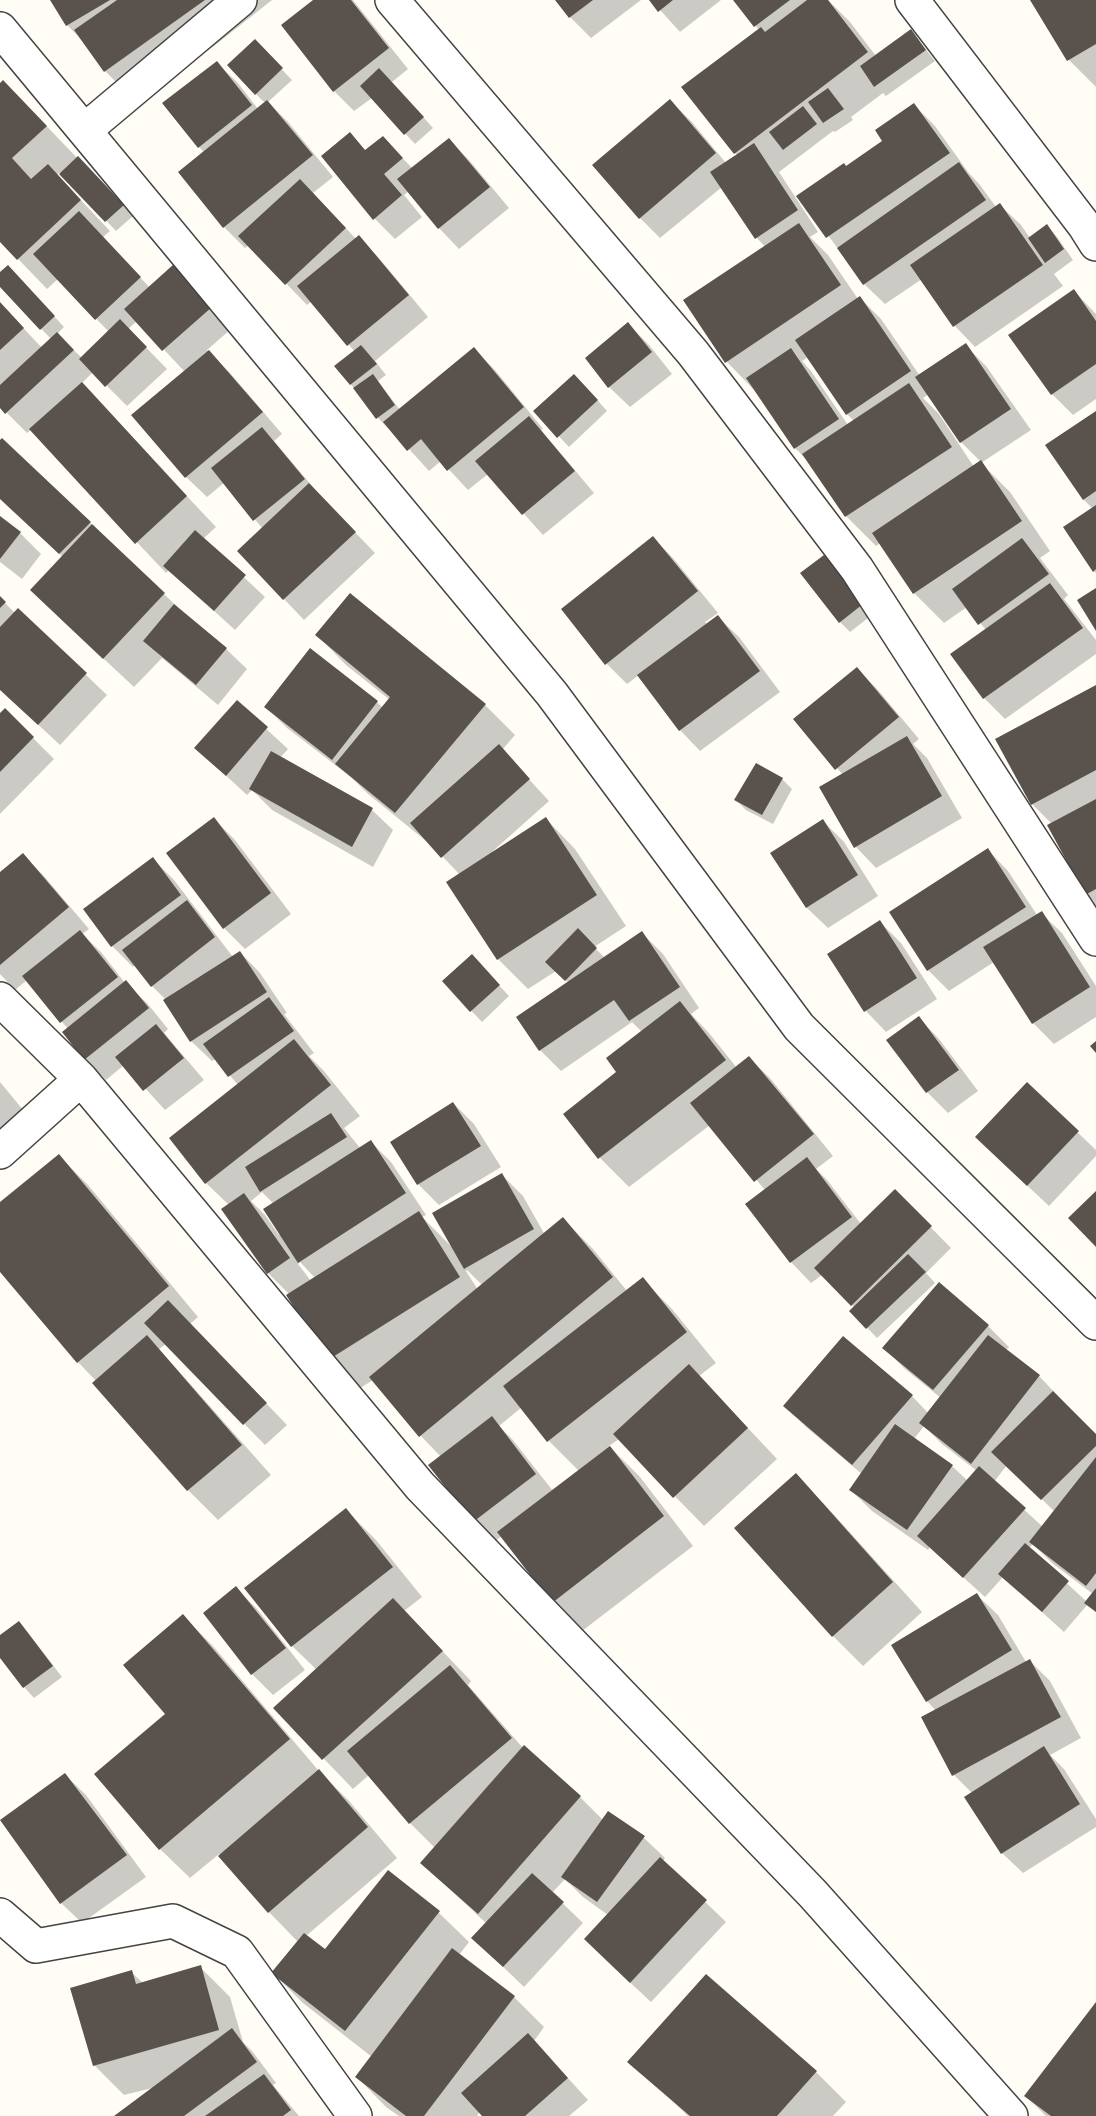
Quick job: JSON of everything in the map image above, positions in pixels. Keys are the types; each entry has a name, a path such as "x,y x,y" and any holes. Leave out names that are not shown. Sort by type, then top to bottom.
{"street":[{"path":"85,130 240,0"},
{"path":"392,0 693,353 857,568 1096,939"},
{"path":"912,0 1084,225 1096,244"},
{"path":"0,29 552,694 799,1028 1096,1323"},
{"path":"0,999 81,1079 420,1486 813,1894 1011,2116"},
{"path":"0,1152 81,1079"},
{"path":"0,1915 36,1946 173,1921 237,1952 355,2116"}],"building":[{"path":"50,0 110,0 66,26"},
{"path":"117,0 205,0 104,72 74,30"},
{"path":"313,0 351,0 389,48 333,92 281,25"},
{"path":"555,0 593,0 569,18"},
{"path":"649,0 673,0 658,12"},
{"path":"733,0 790,0 754,27"},
{"path":"807,0 828,0 868,52 734,154 681,87 761,27 765,32"},
{"path":"1030,0 1096,0 1096,44 1067,61"},
{"path":"911,29 926,50 874,87 860,66"},
{"path":"255,39 283,68 255,95 227,65"},
{"path":"217,61 252,105 198,148 162,103"},
{"path":"379,68 424,117 404,135 360,86"},
{"path":"3,80 47,126 12,158 31,179 48,164 81,200 17,260 0,242 0,83"},
{"path":"828,88 844,109 823,123 808,102"},
{"path":"670,99 716,153 639,219 592,165"},
{"path":"267,100 313,155 223,228 178,172"},
{"path":"914,103 950,153 826,238 796,196 844,163 846,166 882,141 875,130"},
{"path":"803,106 817,124 783,150 769,132"},
{"path":"350,132 365,150 383,136 403,158 384,174 402,195 373,220 321,156"},
{"path":"449,138 490,187 438,229 397,179"},
{"path":"754,143 798,210 755,239 710,172"},
{"path":"78,156 124,205 105,222 59,174"},
{"path":"959,162 986,200 863,285 837,248"},
{"path":"300,179 346,228 285,285 238,236"},
{"path":"1000,203 1043,265 953,327 910,265"},
{"path":"79,211 141,277 95,320 33,254"},
{"path":"799,223 841,285 725,363 683,300"},
{"path":"1047,224 1064,249 1045,263 1028,238"},
{"path":"359,235 409,295 347,346 297,286"},
{"path":"174,264 212,307 162,351 124,309"},
{"path":"8,265 55,316 40,330 0,287 0,272"},
{"path":"1074,289 1096,321 1096,364 1051,395 1008,335"},
{"path":"860,296 911,371 846,415 795,340"},
{"path":"0,302 24,328 0,350"},
{"path":"120,319 147,347 105,387 79,359"},
{"path":"628,322 652,352 608,388 585,358"},
{"path":"57,332 74,350 5,414 0,408 0,385"},
{"path":"966,343 1011,409 960,443 915,377"},
{"path":"361,345 377,364 350,385 334,366"},
{"path":"474,347 524,407 447,471 421,439 407,451 383,422"},
{"path":"791,348 839,419 794,449 746,378"},
{"path":"209,350 263,412 185,478 131,415"},
{"path":"373,374 395,405 376,419 353,388"},
{"path":"574,374 598,400 557,438 533,411"},
{"path":"82,382 187,496 135,544 29,429"},
{"path":"909,383 952,447 845,517 802,454"},
{"path":"1096,411 1096,491 1083,500 1045,445"},
{"path":"529,416 575,471 522,515 475,461"},
{"path":"262,427 305,479 253,521 211,468"},
{"path":"2,438 91,522 59,554 0,499 0,440"},
{"path":"981,460 1022,521 913,594 872,533"},
{"path":"309,483 356,532 283,600 237,551"},
{"path":"1096,505 1096,569 1093,572 1063,527"},
{"path":"0,516 21,532 0,559"},
{"path":"92,524 165,593 103,659 30,590"},
{"path":"195,530 246,575 214,611 163,566"},
{"path":"653,536 698,591 605,665 561,609"},
{"path":"1022,538 1049,574 978,625 952,589"},
{"path":"824,555 863,604 839,623 800,573"},
{"path":"1050,583 1083,628 983,699 950,654"},
{"path":"1096,588 1096,631 1077,600"},
{"path":"350,593 486,704 395,813 335,764 390,697 315,635"},
{"path":"0,596 6,602 0,608"},
{"path":"174,604 227,648 196,685 143,641"},
{"path":"18,608 87,673 38,725 0,690 0,627"},
{"path":"718,615 760,671 679,731 637,675"},
{"path":"310,648 378,701 332,760 264,707"},
{"path":"857,667 899,717 835,770 793,719"},
{"path":"1096,685 1096,770 1031,805 995,739"},
{"path":"237,700 268,727 226,776 194,748"},
{"path":"5,708 34,737 0,772 0,713"},
{"path":"907,736 942,796 854,848 819,787"},
{"path":"499,744 530,779 441,858 410,823"},
{"path":"271,751 373,808 352,847 249,789"},
{"path":"756,763 783,778 762,815 734,800"},
{"path":"1096,799 1096,889 1085,895 1047,825"},
{"path":"214,817 271,893 223,929 166,853"},
{"path":"546,817 597,895 497,960 446,882"},
{"path":"823,819 858,875 806,908 770,853"},
{"path":"988,848 1026,907 927,971 889,912"},
{"path":"23,853 69,907 0,965 0,872"},
{"path":"153,857 181,895 111,947 83,909"},
{"path":"187,900 215,937 151,987 122,950"},
{"path":"1042,911 1090,987 1032,1024 983,947"},
{"path":"880,920 917,978 864,1012 827,954"},
{"path":"578,928 597,948 565,981 545,962"},
{"path":"80,930 118,977 60,1023 22,976"},
{"path":"642,931 680,987 629,1021 614,1000 539,1051 516,1017"},
{"path":"240,951 267,992 190,1042 163,1000"},
{"path":"472,954 500,985 470,1012 442,981"},
{"path":"126,980 149,1008 84,1060 62,1032"},
{"path":"269,997 294,1031 228,1077 203,1044"},
{"path":"680,1001 726,1060 598,1159 563,1114 616,1072 606,1058"},
{"path":"919,1016 959,1070 926,1093 886,1040"},
{"path":"156,1024 184,1058 143,1091 115,1057"},
{"path":"294,1039 331,1085 205,1184 169,1138"},
{"path":"1096,1041 1096,1053 1090,1046"},
{"path":"749,1056 814,1134 754,1182 690,1103"},
{"path":"1027,1082 1079,1131 1027,1186 975,1137"},
{"path":"453,1102 481,1146 417,1185 390,1142"},
{"path":"331,1113 347,1137 260,1192 245,1167"},
{"path":"371,1140 406,1193 298,1263 263,1209"},
{"path":"59,1154 169,1286 77,1363 0,1272 0,1202"},
{"path":"807,1157 852,1217 790,1263 745,1204"},
{"path":"502,1173 534,1229 464,1269 432,1213"},
{"path":"895,1189 932,1226 851,1306 814,1268"},
{"path":"1096,1191 1096,1247 1068,1218"},
{"path":"244,1193 290,1258 267,1274 221,1209"},
{"path":"419,1211 460,1277 328,1360 286,1295"},
{"path":"563,1217 613,1277 419,1437 369,1377"},
{"path":"908,1254 926,1272 866,1329 849,1311"},
{"path":"643,1277 687,1332 547,1442 503,1386"},
{"path":"939,1282 989,1325 933,1390 882,1348"},
{"path":"168,1300 267,1403 243,1425 144,1323"},
{"path":"147,1335 242,1445 187,1491 92,1383"},
{"path":"988,1335 1040,1375 971,1464 919,1423"},
{"path":"843,1336 913,1395 852,1465 783,1406"},
{"path":"689,1364 748,1428 673,1498 613,1434"},
{"path":"1053,1391 1096,1434 1096,1446 1041,1500 991,1452"},
{"path":"492,1416 536,1474 473,1522 428,1465"},
{"path":"895,1424 953,1465 907,1530 849,1490"},
{"path":"610,1446 664,1516 552,1603 497,1532"},
{"path":"1096,1457 1096,1573 1086,1586 1029,1542"},
{"path":"979,1466 1026,1508 963,1578 917,1536"},
{"path":"796,1473 893,1582 832,1637 734,1528"},
{"path":"346,1508 393,1567 291,1647 244,1588"},
{"path":"1025,1543 1069,1581 1042,1612 998,1574"},
{"path":"236,1586 286,1648 251,1675 203,1613"},
{"path":"1096,1588 1096,1612 1084,1603"},
{"path":"977,1593 1012,1650 926,1702 891,1645"},
{"path":"393,1598 443,1651 322,1760 273,1708"},
{"path":"183,1614 290,1739 159,1850 94,1774 165,1714 123,1665"},
{"path":"19,1621 53,1666 23,1688 0,1658 0,1635"},
{"path":"1030,1659 1061,1717 952,1776 921,1717"},
{"path":"450,1665 512,1738 409,1824 347,1751"},
{"path":"524,1745 581,1796 478,1914 420,1863"},
{"path":"1044,1746 1080,1804 1001,1854 964,1797"},
{"path":"319,1769 368,1827 268,1913 218,1856"},
{"path":"65,1773 127,1855 60,1904 0,1820"},
{"path":"608,1811 645,1836 597,1902 561,1877"},
{"path":"660,1857 707,1900 630,1983 584,1939"},
{"path":"388,1870 440,1911 345,2031 271,1973 304,1933 325,1949"},
{"path":"532,1873 564,1902 503,1967 471,1938"},
{"path":"452,1948 515,1996 424,2116 406,2116 355,2077"},
{"path":"201,1965 219,2030 93,2066 70,1988 132,1970 136,1984"},
{"path":"706,1974 817,2071 777,2116 690,2116 627,2062"},
{"path":"1096,2002 1096,2116 1051,2116 1024,2096"},
{"path":"232,2028 257,2062 184,2116 114,2116"},
{"path":"528,2033 568,2078 525,2116 482,2116 461,2093"},
{"path":"264,2074 291,2110 283,2116 205,2116"}]}
